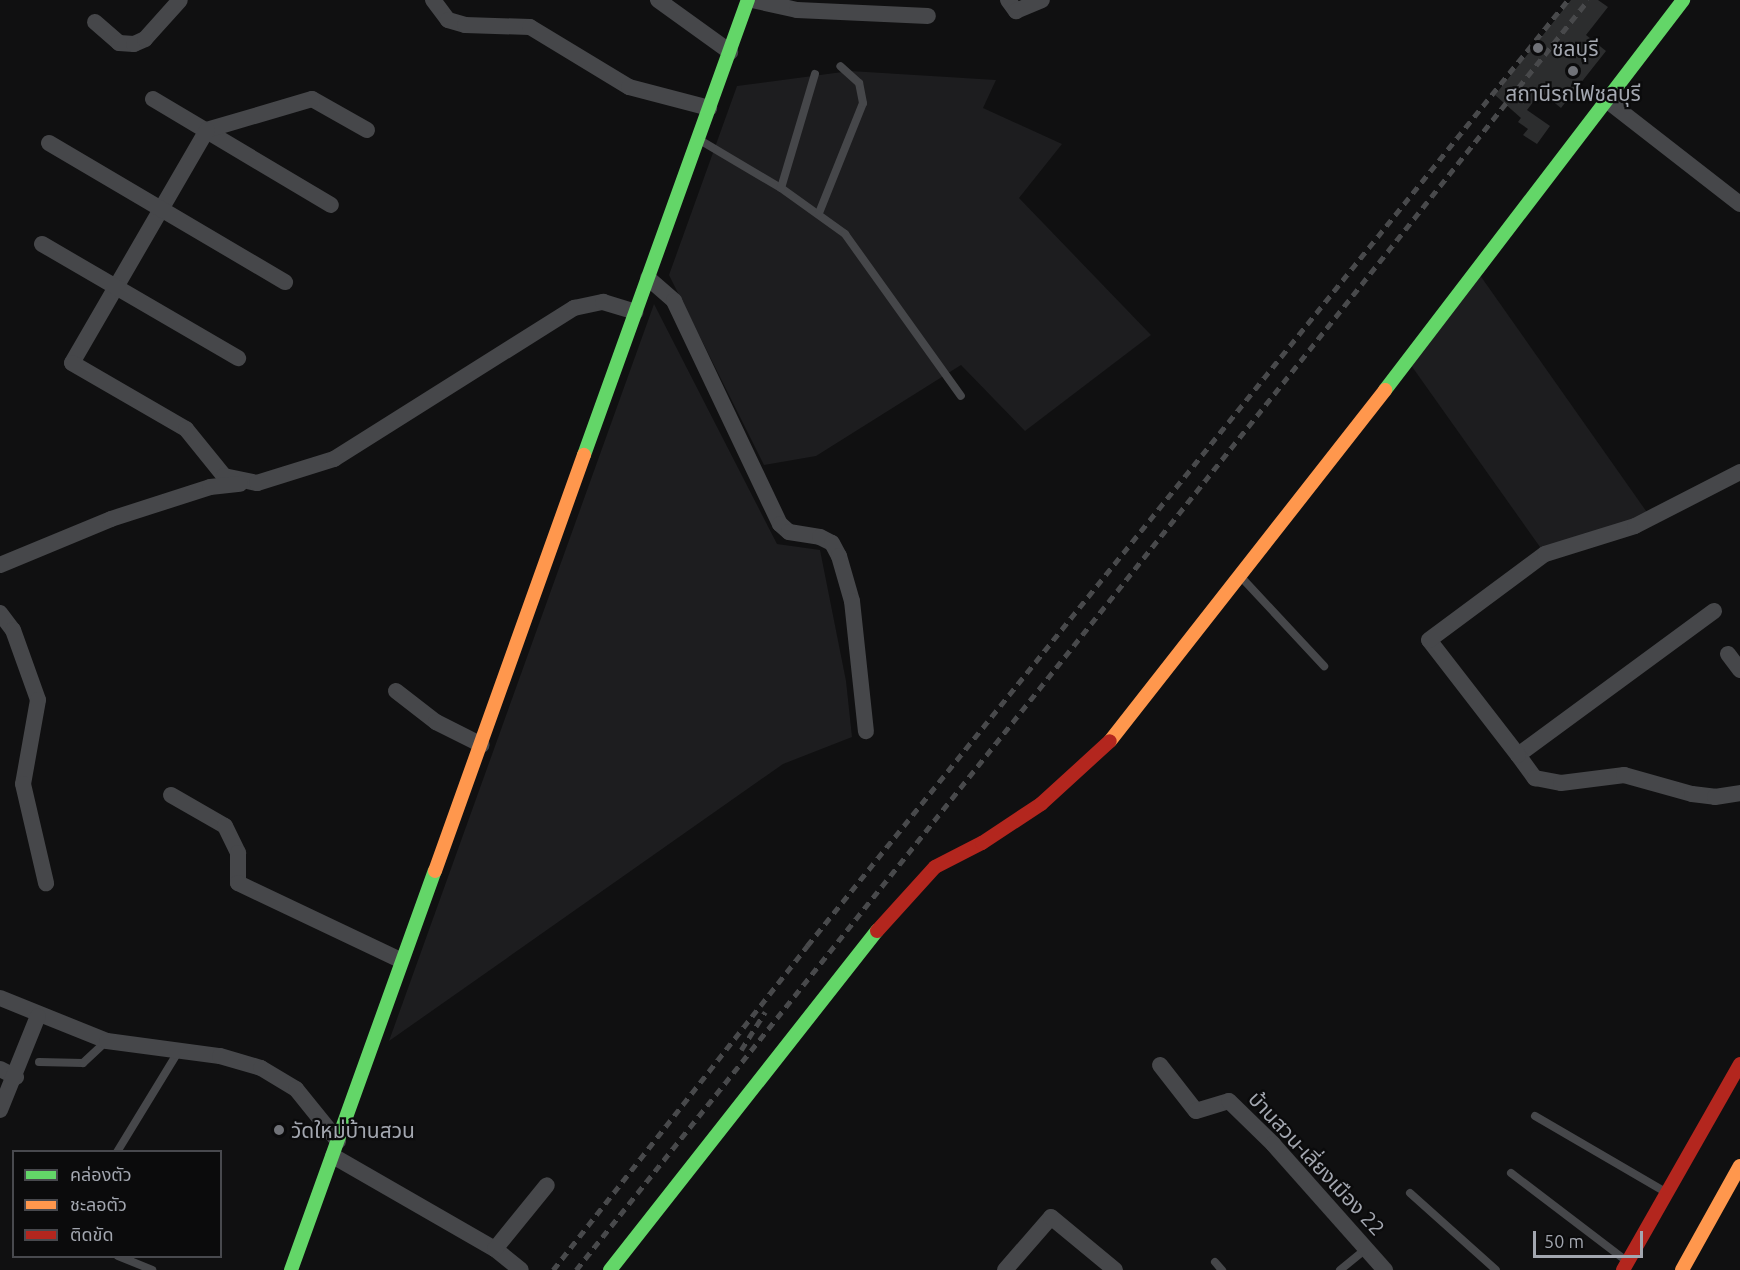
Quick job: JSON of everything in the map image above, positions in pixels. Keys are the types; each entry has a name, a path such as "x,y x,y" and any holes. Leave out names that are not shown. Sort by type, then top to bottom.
{"main road":[{"path":"291,1270 400,960 482,745 709,108 750,0"},
{"path":"610,1270 849,962 935,867 982,843 1041,804 1102,751 1241,576 1683,0"},
{"path":"1625,1266 1740,1064"},
{"path":"1682,1270 1740,1166"}],"street":[{"path":"95,22 119,43 134,44 145,39 180,0"},
{"path":"433,0 448,20 465,26 530,27 629,87 709,108"},
{"path":"658,0 730,52"},
{"path":"750,0 797,10 928,16"},
{"path":"1008,0 1016,11 1042,0"},
{"path":"153,99 331,205"},
{"path":"257,483 224,476 186,429 72,363 207,130 312,99 367,130"},
{"path":"1605,99 1740,204"},
{"path":"49,142 285,282"},
{"path":"42,244 238,358"},
{"path":"648,278 674,301 780,524 789,532 820,537 832,543 839,556 852,601 866,732"},
{"path":"0,565 111,519 210,486 257,483 334,459 574,308 603,302 636,312"},
{"path":"1740,472 1635,526 1545,554 1429,640 1535,778 1561,783 1624,776 1692,794 1715,797 1740,793"},
{"path":"1518,755 1714,611"},
{"path":"0,613 14,630 38,700 23,784 46,883"},
{"path":"1728,654 1740,670"},
{"path":"396,691 436,722 482,745"},
{"path":"171,795 225,826 238,853 238,883 400,960"},
{"path":"0,998 38,1016 107,1041 220,1056 261,1068 296,1089 335,1148 495,1249 521,1270"},
{"path":"0,1110 16,1077 38,1016"},
{"name":"บ้านสวน-เลี่ยงเมือง 22","path":"1160,1065 1196,1111 1229,1101 1273,1144 1385,1270"},
{"path":"0,1070 16,1077"},
{"path":"495,1249 547,1185"},
{"path":"1005,1270 1052,1217 1116,1270"}],"lane":[{"path":"819,213 862,104 860,83 840,66"},
{"path":"781,188 815,74"},
{"path":"698,139 819,213 857,249 961,396"},
{"path":"1241,576 1324,666"},
{"path":"39,1062 83,1063 107,1041"},
{"path":"118,1150 178,1052"},
{"path":"1535,1116 1667,1193"},
{"path":"1511,1173 1625,1266"},
{"path":"1410,1193 1496,1270"},
{"path":"1340,1270 1366,1250"},
{"path":"121,1258 152,1270"},
{"path":"1215,1262 1222,1270"}],"shaded area":[{"path":"850,71 996,80 983,108 1062,144 1019,198 1151,335 1025,431 961,365 816,456 764,465 669,275 737,86"},
{"path":"1477,271 1651,518 1545,554 1408,361"},
{"path":"654,304 777,544 820,550 846,681 852,737 783,764 389,1041"}],"building":[{"path":"1571,0 1598,0 1608,7 1586,35 1606,51 1561,108 1541,92 1527,110 1550,126 1537,144 1523,135 1528,129 1518,122 1521,118 1495,95"}],"railway":[{"path":"553,1270 807,946 1568,0"},
{"path":"576,1270 1588,0"},
{"path":"741,1050 765,1012"}],"traffic: fast":[{"path":"584,455 748,0"},
{"path":"1385,390 1683,0"},
{"path":"291,1270 435,871"},
{"path":"610,1270 877,931"}],"traffic: slow":[{"path":"1110,741 1385,390"},
{"path":"435,871 584,455"},
{"path":"1682,1270 1740,1166"}],"traffic: jam":[{"path":"877,931 935,867 982,843 1041,804 1110,741"},
{"path":"1623,1270 1740,1064"}],"place":[{"name":"ชลบุรี","path":"1538,48"},
{"name":"สถานีรถไฟชลบุรี","path":"1573,71"},
{"name":"วัดใหม่บ้านสวน","path":"279,1130"}]}
